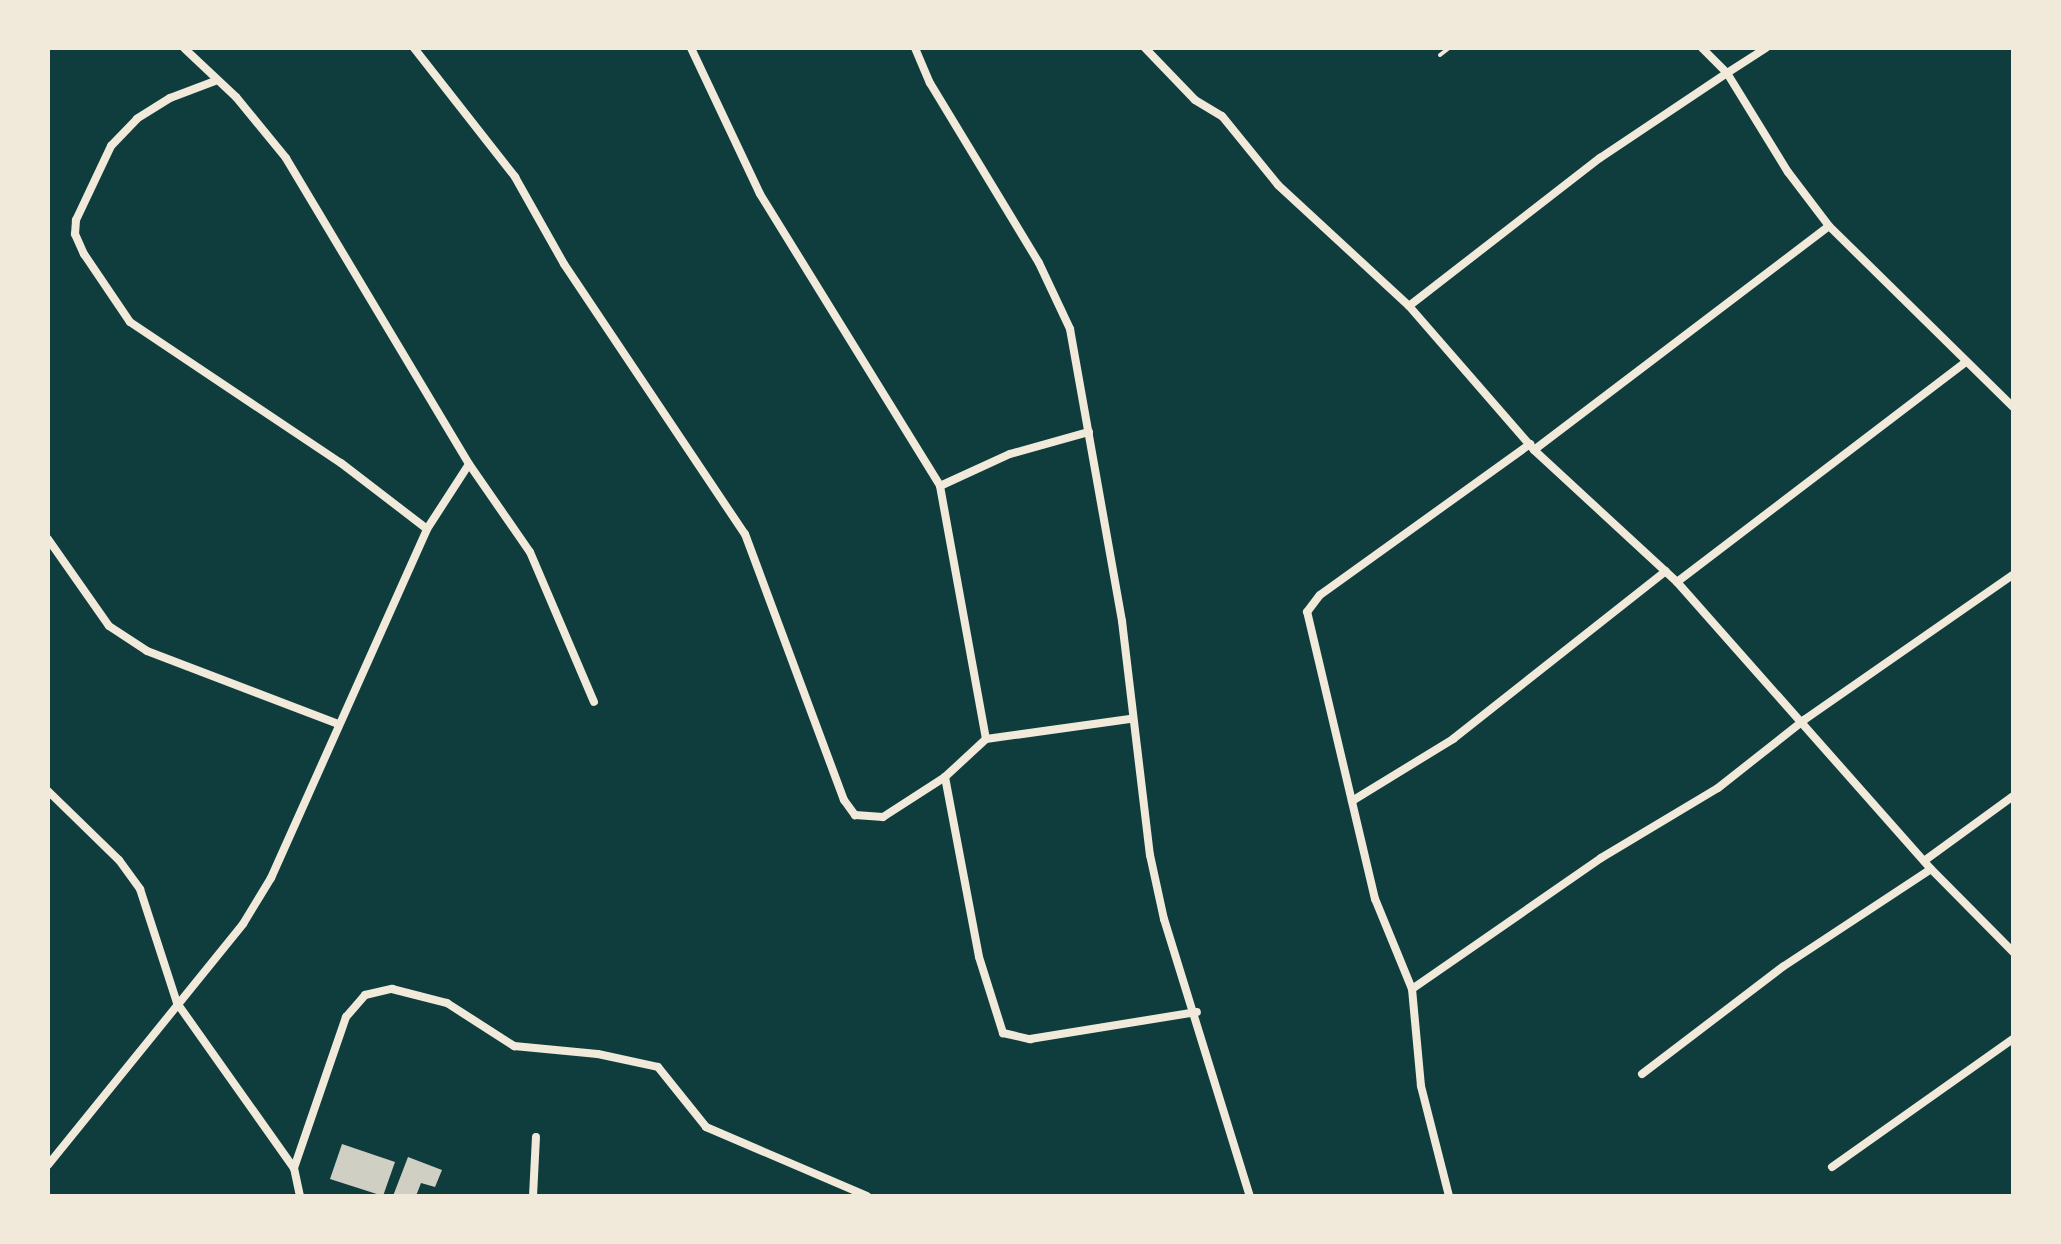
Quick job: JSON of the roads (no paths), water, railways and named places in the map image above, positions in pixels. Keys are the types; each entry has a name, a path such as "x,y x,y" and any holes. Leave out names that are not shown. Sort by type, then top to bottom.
{"street":[{"path":"184,48 215,81 236,97 313,197 369,302 469,464 530,552 594,702"},
{"path":"414,48 515,177 564,264 745,534 844,800 855,815 883,817 945,777 986,739 1130,719"},
{"path":"691,48 760,194 940,486 986,739"},
{"path":"915,48 930,83 1039,263 1070,329 1122,621 1130,719 1164,919 1197,1012 1250,1196"},
{"path":"1145,48 1195,100 1222,116 1278,185 1409,306 1532,447 1677,582 1804,720 1931,869 2013,952"},
{"path":"1702,48 1727,73 1788,172 1829,226 2013,407"},
{"path":"1409,306 1600,158 1766,48"},
{"path":"215,81 148,112 111,146 76,220 75,234 84,254 130,322 341,463 427,529"},
{"path":"1449,1196 1421,1086 1412,989 1375,899 1307,612 1320,595 1532,447 1829,226"},
{"path":"1677,582 1966,362"},
{"path":"940,486 1010,454 1089,432"},
{"path":"48,1165 243,924 271,878 427,529 469,464"},
{"path":"48,539 109,626 147,651 338,724"},
{"path":"1352,801 1453,739 1666,571"},
{"path":"1412,989 1601,858 1718,788 1804,720 2013,575"},
{"path":"945,777 979,957 1003,1033 1030,1039 1197,1012"},
{"path":"48,791 119,860 140,889 177,1003 294,1168 300,1196"},
{"path":"1924,861 2013,796"},
{"path":"1642,1074 1784,966 1931,869"},
{"path":"294,1168 346,1017 365,995 392,989 447,1003 514,1046 598,1054 658,1067 706,1127 867,1196"},
{"path":"1832,1167 2013,1039"},
{"path":"533,1196 536,1137"}],"lane":[{"path":"1440,55 1449,48"}]}
